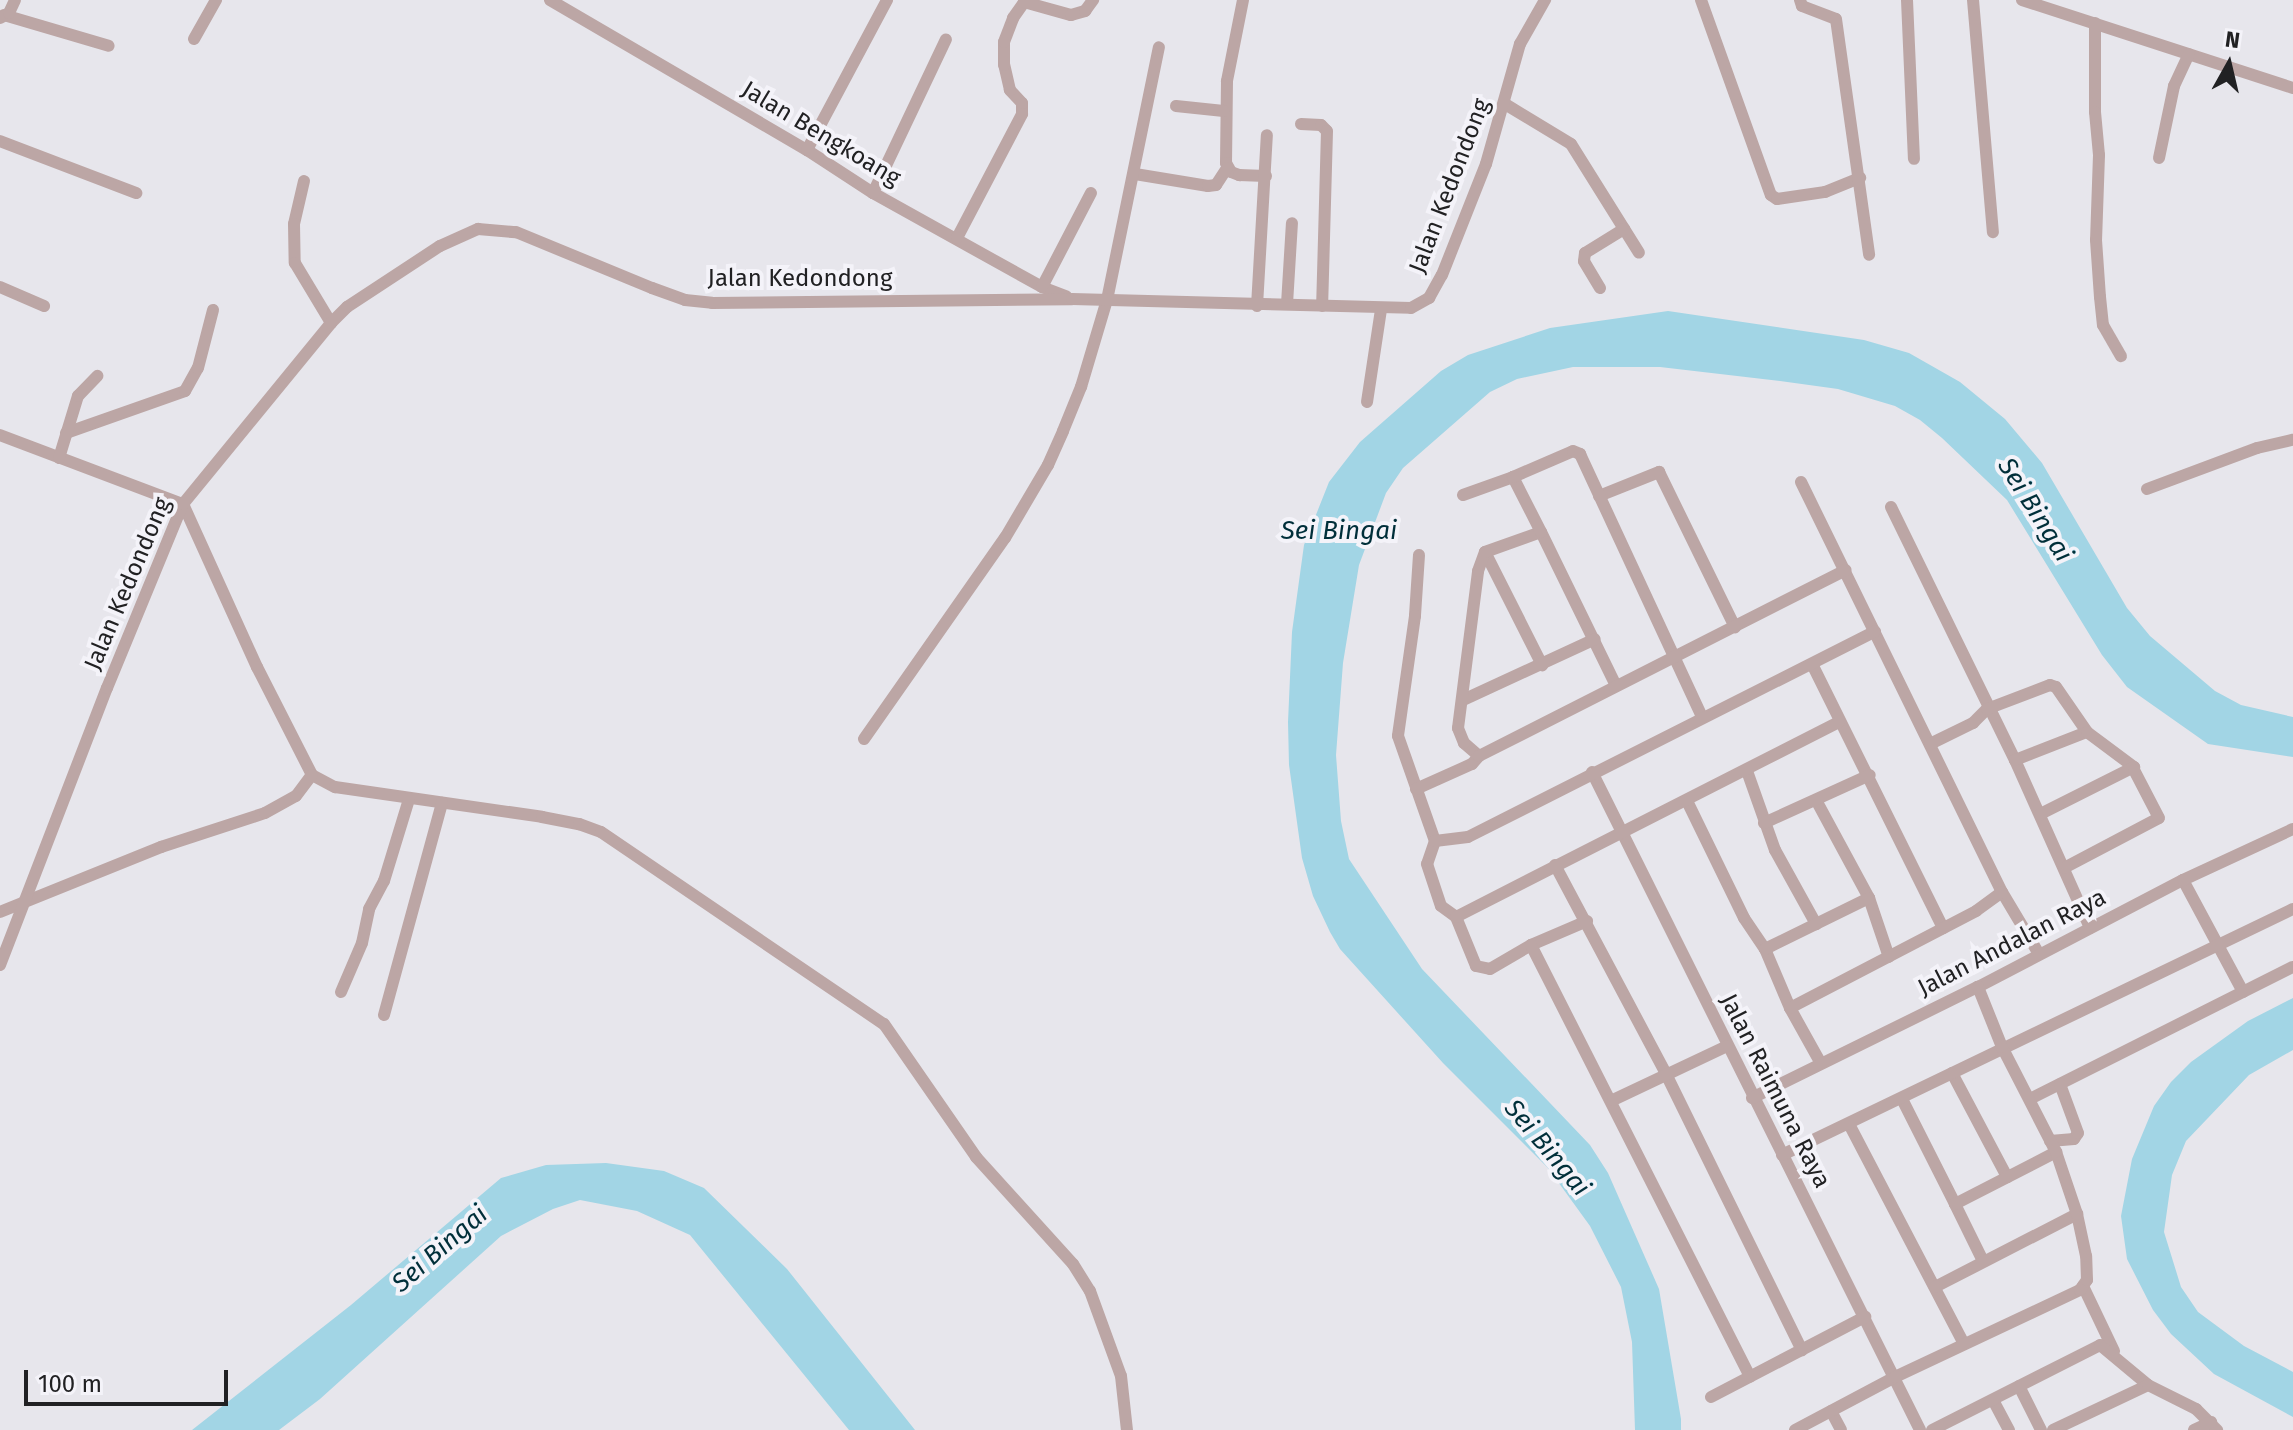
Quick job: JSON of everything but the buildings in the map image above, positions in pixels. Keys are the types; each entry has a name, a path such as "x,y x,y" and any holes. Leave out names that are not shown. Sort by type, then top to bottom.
{"street":[{"path":"15,0 2,16 109,46"},
{"path":"194,39 216,0"},
{"name":"Jalan Bengkoang","path":"550,0 807,150 873,193 1042,287 1072,299"},
{"path":"807,150 887,0"},
{"path":"957,238 1022,114 1022,103 1007,83 1004,42 1022,1 1071,15 1085,11 1093,0"},
{"path":"1135,174 1208,186 1216,185 1227,168 1224,111 1243,0"},
{"name":"Jalan Kedondong","path":"0,965 23,900 183,504 331,323 347,307 440,246 478,229 516,232 536,237 685,300 712,303 1072,299 1411,308 1429,298 1448,262 1505,104 1520,44 1545,0"},
{"path":"1701,0 1771,195 1777,199 1825,192 1860,178"},
{"path":"1800,0 1802,6 1836,19 1869,255"},
{"path":"1907,0 1914,159"},
{"path":"1973,0 1993,232"},
{"path":"2022,0 2293,88"},
{"path":"2095,23 2095,112 2099,155 2096,240 2100,297 2103,325 2121,356"},
{"path":"873,193 946,39"},
{"path":"864,739 1005,538 1048,465 1081,387 1107,300 1135,174 1145,102 1159,47"},
{"path":"2159,158 2174,86 2189,54"},
{"path":"1505,104 1571,144 1639,253"},
{"path":"1176,106 1224,111"},
{"path":"1301,124 1321,125 1327,131 1322,306"},
{"path":"1257,306 1267,135"},
{"path":"0,141 136,193"},
{"path":"1227,168 1249,177 1266,176"},
{"path":"304,181 294,224 295,263 331,323"},
{"path":"1042,287 1091,193"},
{"path":"1287,304 1292,223"},
{"path":"1600,288 1584,261 1585,253 1624,229"},
{"path":"0,287 44,306"},
{"path":"1367,402 1381,309"},
{"path":"66,433 185,391 198,368 213,310"},
{"path":"59,458 78,396 97,376"},
{"path":"0,435 183,504 257,667 312,775 335,787 554,819 601,832 884,1024 976,1157 1073,1264 1090,1291 1121,1376 1127,1430"},
{"path":"2147,489 2257,448 2293,440"},
{"path":"1463,495 1576,451 1702,717"},
{"path":"1599,496 1659,472 1735,627"},
{"path":"1513,477 1616,686"},
{"path":"1801,482 2002,892 2039,954"},
{"path":"1891,507 1987,709 2015,760 2090,928"},
{"path":"1485,552 1541,532"},
{"path":"1485,552 1542,665"},
{"path":"1479,756 1471,752 1458,728 1478,571 1485,552"},
{"path":"1419,555 1415,616 1398,736 1435,841 1427,857 1428,873 1441,906 1456,917 1476,966 1483,969 1496,967 1531,945 1587,921"},
{"path":"1416,789 1472,764 1479,756 1845,570"},
{"path":"1435,841 1468,837 1875,631"},
{"path":"1463,700 1595,639"},
{"path":"1812,664 1839,722 1870,775 1943,928"},
{"path":"1930,744 1973,723 1987,709 2050,685 2063,696 2087,732 2126,758 2159,812 2159,818 2064,868"},
{"path":"1456,917 1839,722"},
{"path":"2015,760 2087,732"},
{"path":"2040,814 2134,770"},
{"path":"1747,771 1764,823 1816,924"},
{"name":"Jalan Raimuna Raya","path":"1592,772 1920,1430"},
{"path":"0,912 23,900 161,847 265,813 296,796 312,775"},
{"path":"1764,823 1870,775"},
{"path":"341,992 362,943 369,909 384,881 409,799"},
{"path":"1816,800 1869,898 1889,957"},
{"path":"1687,801 1820,1062"},
{"path":"384,1015 442,803"},
{"name":"Jalan Andalan Raya","path":"1752,1098 1978,987 2183,880 2293,829"},
{"path":"1555,865 1666,1074 1802,1350"},
{"path":"2183,880 2243,992"},
{"path":"1790,1008 1837,980 1943,928 2002,892"},
{"path":"1765,949 1869,898"},
{"path":"1782,1155 2293,909"},
{"path":"1531,945 1613,1100 1750,1377"},
{"path":"2030,1099 2293,967"},
{"path":"1978,987 2002,1047 2053,1146 2077,1214 2088,1271 2083,1286 2117,1358"},
{"path":"1613,1100 1727,1046"},
{"path":"1952,1073 2007,1177"},
{"path":"1955,1204 2077,1135 2060,1084"},
{"path":"1902,1099 1983,1261"},
{"path":"1849,1124 1964,1344"},
{"path":"1935,1287 2077,1214"},
{"path":"1795,1430 1895,1377 2083,1286"},
{"path":"1711,1397 1865,1317"},
{"path":"1932,1430 2100,1345 2148,1385 2196,1409 2214,1426"},
{"path":"2053,1430 2148,1385"},
{"path":"2019,1386 2041,1430"},
{"path":"1993,1400 2009,1430"},
{"path":"1831,1411 1841,1430"},
{"path":"2194,1430 2214,1426"}],"water":[{"name":"Sei Bingai","path":"1668,311 1864,340 1909,353 1960,382 2005,419 2042,463 2127,608 2150,636 2215,691 2241,705 2293,717 2293,757 2208,744 2127,687 2102,655 2007,500 1942,438 1920,420 1895,406 1838,389 1780,381 1660,367 1573,367 1517,379 1490,392 1403,468 1386,493 1359,565 1343,663 1336,755 1341,821 1349,859 1422,969 1590,1145 1608,1173 1659,1289 1681,1419 1681,1430 1635,1430 1632,1342 1621,1287 1590,1226 1548,1168 1443,1063 1340,949 1330,932 1313,896 1302,858 1289,765 1288,722 1292,632 1304,545 1329,482 1360,442 1441,371 1468,355 1550,328"},
{"path":"2293,998 2293,1050 2249,1075 2186,1141 2172,1175 2164,1232 2181,1287 2198,1312 2244,1346 2293,1372 2293,1417 2214,1374 2171,1334 2153,1310 2127,1259 2121,1216 2132,1159 2154,1106 2171,1082 2191,1062 2248,1021"},
{"name":"Sei Bingai","path":"606,1163 664,1171 704,1188 787,1269 915,1430 849,1430 690,1235 637,1211 580,1200 553,1209 501,1236 320,1399 279,1430 192,1430 351,1305 501,1178 546,1165"}]}
